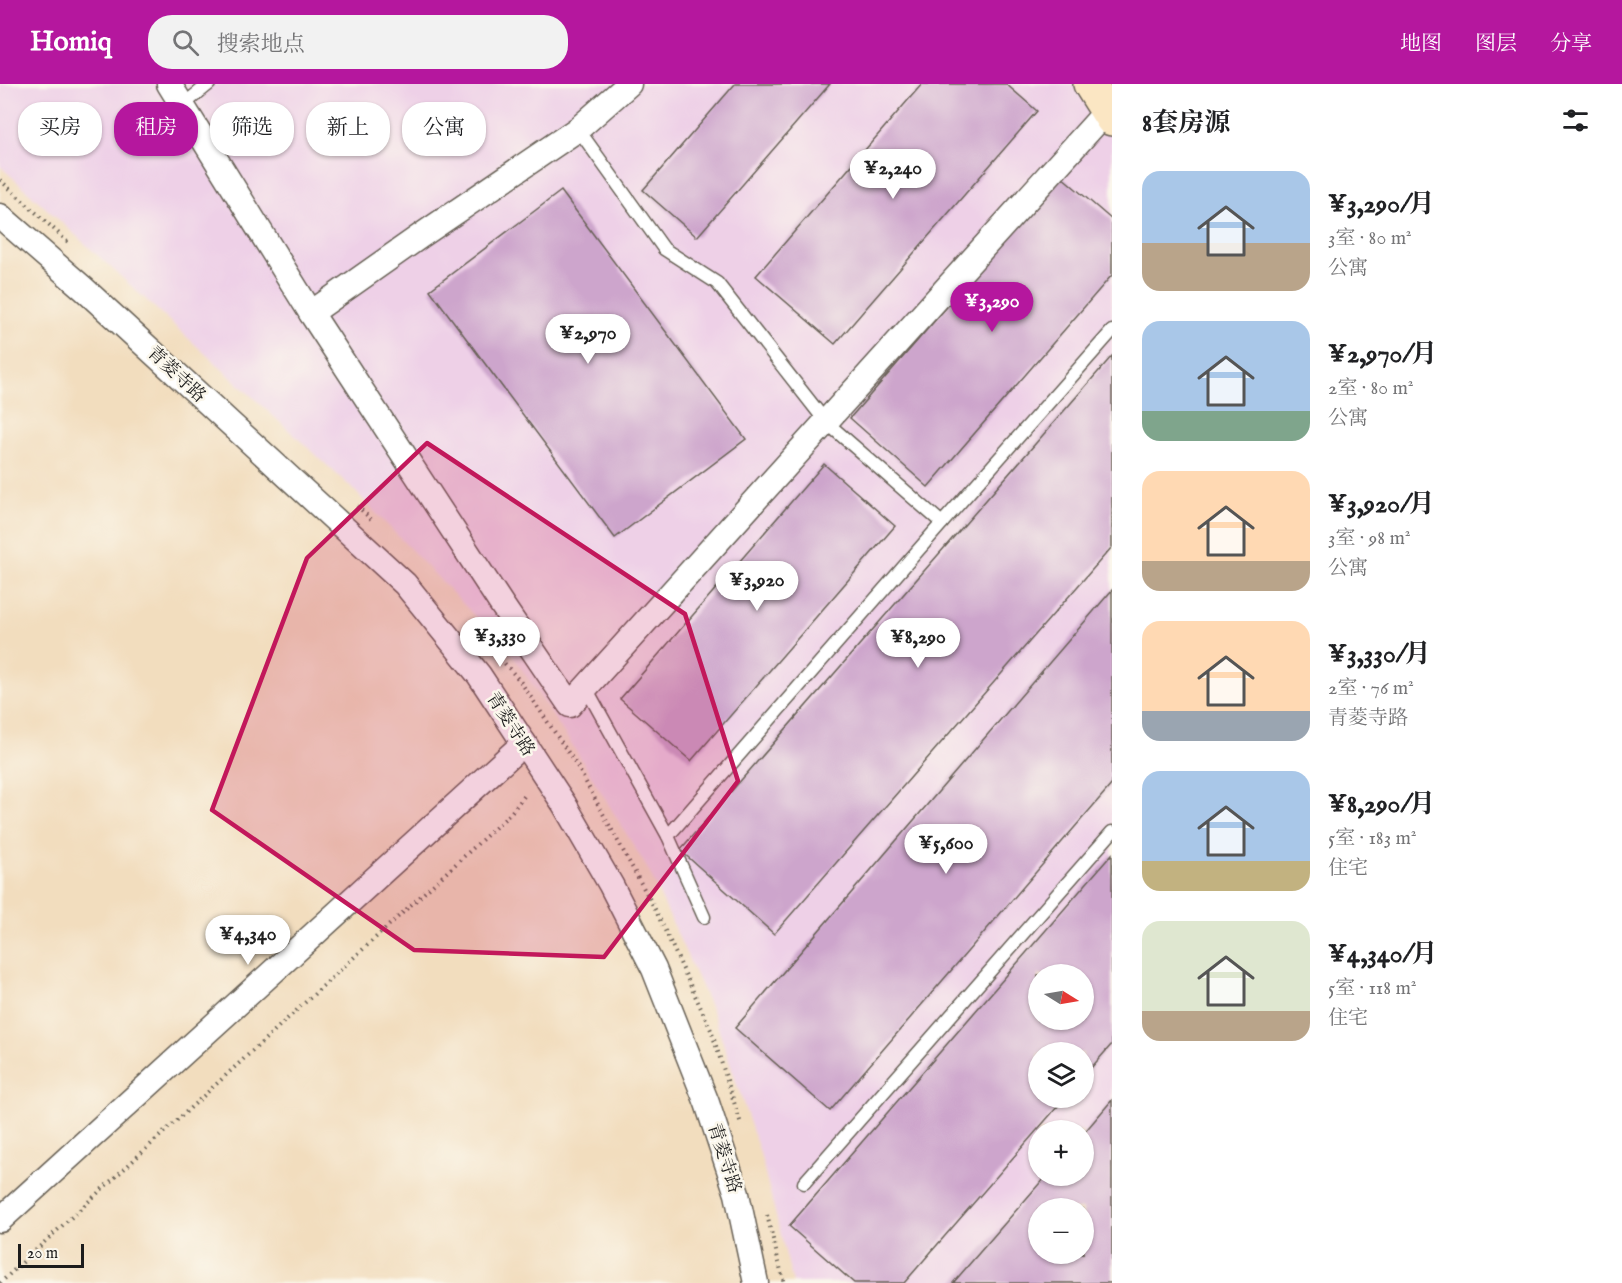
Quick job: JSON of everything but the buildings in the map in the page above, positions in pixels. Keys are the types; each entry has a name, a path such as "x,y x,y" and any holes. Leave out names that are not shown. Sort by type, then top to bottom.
{"street":[{"path":"169,84 181,102"},
{"path":"311,313 418,237 578,129 629,84"},
{"path":"198,129 311,313 570,705 826,422 1105,104"},
{"name":"青菱寺路","path":"0,216 84,289 405,584 479,675 564,804 611,885 654,969 707,1103 733,1182 756,1283"},
{"path":"0,1220 524,743"}],"lane":[{"path":"187,102 209,84"},
{"path":"578,129 663,249 717,282 826,422 942,523"},
{"path":"668,836 1112,331"},
{"path":"586,688 668,836 704,918"},
{"path":"804,1183 1112,831"}],"path":[{"path":"0,1282 510,814 525,795"}],"highlighted area":[{"path":"427,443 685,614 738,781 604,957 414,950 212,810 307,558"}],"shaded area":[{"path":"0,84 1112,84 1112,1283 793,1283 760,1153 713,1013 649,871 581,759 514,657 353,489 0,166"}]}
